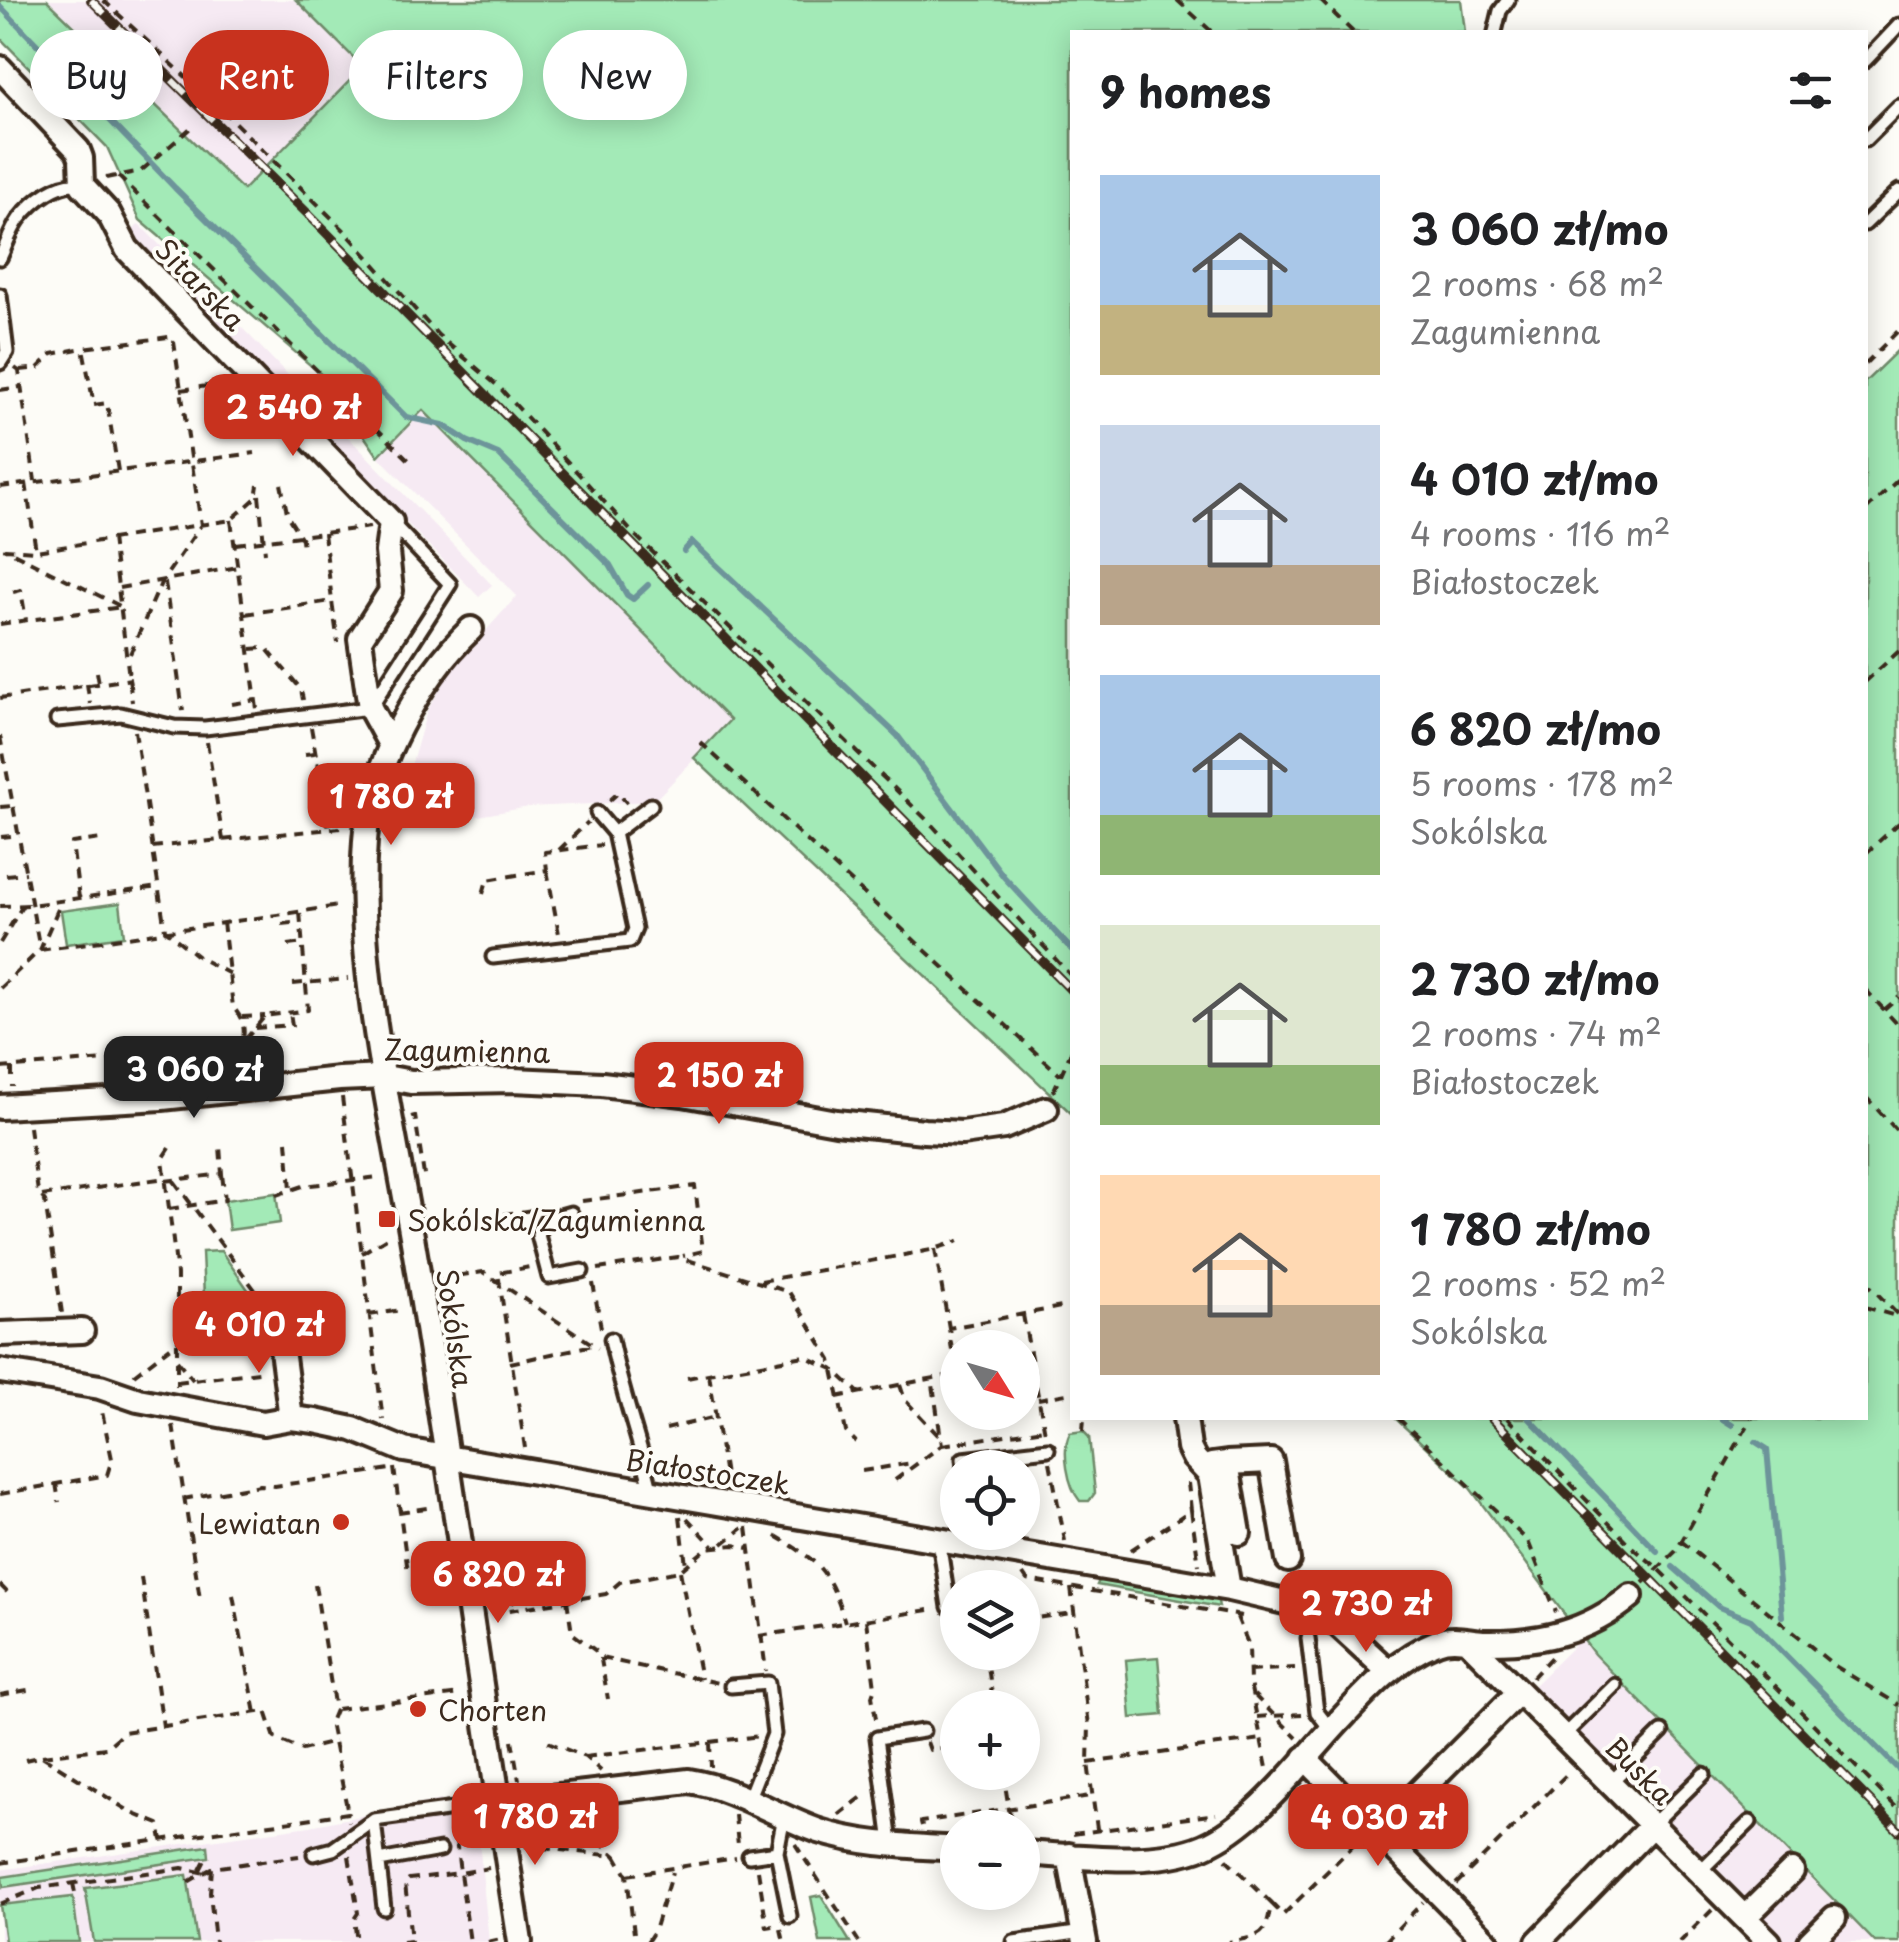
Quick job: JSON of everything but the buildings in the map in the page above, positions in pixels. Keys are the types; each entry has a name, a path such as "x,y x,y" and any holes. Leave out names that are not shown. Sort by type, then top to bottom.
{"street":[{"name":"Sitarska","path":"0,68 78,150 82,158 82,185 110,214 126,249 391,522"},
{"path":"390,746 370,708 360,639 391,591 387,552 391,522"},
{"name":"Sokólska","path":"472,629 426,682 390,746 365,838 364,903 368,966 444,1457 510,1941"},
{"name":"Zagumienna","path":"6,1099 162,1098 385,1077 411,1082 512,1080 602,1084 683,1094 836,1122 924,1132 962,1133 1004,1127 1046,1109"},
{"path":"279,1327 290,1418"},
{"path":"0,1334 74,1331"},
{"name":"Białostoczek","path":"0,1371 105,1388 175,1408 263,1424 290,1418 353,1429 404,1450 939,1541"},
{"path":"1186,1420 1238,1534"},
{"path":"1208,1462 1272,1461 1288,1560"},
{"path":"1208,1462 1228,1589"},
{"name":"Białostoczek","path":"1032,1550 1324,1611 1388,1671"},
{"path":"1040,1849 1099,1844 1160,1856 1195,1849 1240,1823 1308,1755 1324,1721 1388,1671 1438,1642 1524,1641 1559,1636 1601,1617 1631,1596"},
{"name":"Buska","path":"1464,1640 1769,1942"},
{"path":"1376,1829 1518,1691"},
{"path":"1308,1755 1487,1942"},
{"path":"489,1805 689,1782 820,1831 852,1839 940,1847"},
{"path":"1538,1942 1652,1825"},
{"path":"1064,1845 1084,1937"},
{"path":"1745,1917 1792,1871"},
{"path":"1810,1942 1834,1918"}],"lane":[{"path":"1495,30 1500,10 1508,0"},
{"path":"1868,58 1899,25"},
{"path":"1868,137 1899,106"},
{"path":"0,258 18,220 56,188 71,182 82,185"},
{"path":"1868,221 1899,191"},
{"path":"0,295 3,360"},
{"path":"57,720 121,714 205,728 370,708 450,584 391,522"},
{"path":"615,838 651,805"},
{"path":"493,957 630,942 634,937 636,929 615,838 597,813"},
{"path":"570,1208 546,1220 538,1235 549,1277 582,1271"},
{"path":"612,1338 652,1493"},
{"path":"1039,1450 1048,1449"},
{"path":"939,1541 945,1570"},
{"path":"1308,1638 1310,1666 1324,1721"},
{"path":"731,1686 768,1683 774,1734 740,1798"},
{"path":"1564,1736 1615,1685"},
{"path":"891,1843 876,1738 922,1731"},
{"path":"1610,1782 1662,1732"},
{"path":"1652,1825 1704,1774"},
{"path":"314,1854 347,1840 374,1820 441,1808 489,1805"},
{"path":"784,1819 778,1852 785,1920"},
{"path":"374,1820 384,1908"},
{"path":"1698,1873 1750,1822"},
{"path":"379,1862 440,1850"},
{"path":"748,1857 778,1852"},
{"path":"1014,1942 1084,1937"}],"path":[{"path":"103,0 344,230 438,336 500,388 630,531 933,826 1070,975"},
{"path":"1177,0 1210,30"},
{"path":"1320,0 1351,30"},
{"path":"82,185 141,171 194,125"},
{"path":"118,176 409,460"},
{"path":"174,342 195,322"},
{"path":"1868,361 1899,330"},
{"path":"3,360 18,371 38,368 52,354 83,348 169,337 174,342 200,526 163,582 128,658"},
{"path":"83,348 94,405 107,404 118,471"},
{"path":"18,371 35,482"},
{"path":"181,390 231,382"},
{"path":"0,390 20,387"},
{"path":"0,487 256,452"},
{"path":"1868,508 1899,480"},
{"path":"26,483 36,551"},
{"path":"281,484 288,518 303,548"},
{"path":"2,548 36,551 231,520 256,498 258,485 264,553"},
{"path":"231,520 259,721"},
{"path":"236,544 391,522"},
{"path":"324,533 340,656"},
{"path":"112,538 133,717 165,930 201,959 230,974"},
{"path":"2,548 122,607"},
{"path":"119,588 239,567"},
{"path":"163,582 185,727"},
{"path":"13,592 21,590 26,620"},
{"path":"245,614 332,601"},
{"path":"0,624 122,607"},
{"path":"251,649 266,648 301,689 309,714 328,829"},
{"path":"1868,679 1899,650"},
{"path":"98,672 99,683"},
{"path":"59,677 60,688"},
{"path":"0,698 130,679"},
{"path":"21,682 22,694"},
{"path":"232,704 256,700"},
{"path":"205,728 223,843"},
{"path":"0,736 40,950"},
{"path":"700,742 1060,1075 1070,1054"},
{"path":"305,754 316,753"},
{"path":"132,763 140,762"},
{"path":"311,792 322,791"},
{"path":"136,802 145,800"},
{"path":"0,808 13,806"},
{"path":"1868,851 1899,823"},
{"path":"152,847 185,847 340,828"},
{"path":"1,837 18,835"},
{"path":"562,949 544,852 615,838"},
{"path":"79,898 72,842 101,839"},
{"path":"141,840 151,839"},
{"path":"483,894 487,880 547,870"},
{"path":"6,875 26,873"},
{"path":"0,906 158,887"},
{"path":"0,988 40,950 62,900"},
{"path":"0,943 23,905"},
{"path":"40,950 338,906"},
{"path":"242,1018 308,1010 300,912"},
{"path":"223,922 234,1007 242,1018 245,1040"},
{"path":"282,924 301,922"},
{"path":"288,945 303,943"},
{"path":"293,984 350,979"},
{"path":"1868,992 1899,1026"},
{"path":"1884,1010 1899,996"},
{"path":"254,1028 292,1025 290,1012"},
{"path":"240,1068 237,1053 265,1016"},
{"path":"0,1068 132,1058 182,1060 237,1053"},
{"path":"6,1099 12,1067"},
{"path":"339,1079 385,1441"},
{"path":"1868,1099 1899,1133"},
{"path":"28,1117 38,1192 74,1331"},
{"path":"287,1140 292,1190"},
{"path":"169,1209 225,1200 220,1146"},
{"path":"170,1148 163,1159 177,1274 174,1434 200,1598"},
{"path":"42,1196 222,1174"},
{"path":"276,1195 379,1177"},
{"path":"174,1181 269,1306 273,1322 279,1327"},
{"path":"440,1278 483,1272 606,1352 590,1270 703,1251 694,1186 570,1208"},
{"path":"432,1224 543,1208"},
{"path":"362,1253 390,1236"},
{"path":"756,1282 960,1241"},
{"path":"837,1397 955,1374 935,1249"},
{"path":"678,1257 789,1292 831,1360 846,1432 856,1442"},
{"path":"526,1452 498,1273 545,1264"},
{"path":"1868,1283 1899,1316"},
{"path":"949,1328 1070,1305"},
{"path":"1868,1308 1899,1316"},
{"path":"369,1315 401,1310"},
{"path":"0,1494 106,1475 112,1459 105,1388 157,1360 178,1341"},
{"path":"510,1364 594,1345"},
{"path":"687,1378 804,1356 833,1368 859,1392"},
{"path":"177,1360 194,1381"},
{"path":"177,1382 285,1369"},
{"path":"709,1374 728,1505"},
{"path":"932,1378 941,1441"},
{"path":"900,1384 905,1400 941,1441"},
{"path":"1040,1399 1070,1394"},
{"path":"666,1430 716,1417"},
{"path":"1083,1430 1084,1420"},
{"path":"1400,1420 1528,1541 1543,1572 1558,1618 1559,1636 1546,1665 1518,1691"},
{"path":"1510,1420 1632,1547 1659,1569 1899,1810"},
{"path":"1659,1569 1676,1550 1751,1420"},
{"path":"895,1480 941,1441 1044,1428"},
{"path":"862,1471 916,1462"},
{"path":"1201,1584 1186,1466 1208,1462"},
{"path":"183,1499 408,1465"},
{"path":"394,1468 408,1572"},
{"path":"56,1483 59,1502"},
{"path":"400,1512 433,1506"},
{"path":"686,1566 680,1510 716,1547"},
{"path":"1106,1566 1191,1510"},
{"path":"756,1523 746,1518 768,1683"},
{"path":"716,1547 747,1525"},
{"path":"773,1534 807,1554 831,1579 845,1623"},
{"path":"1681,1541 1835,1666 1899,1706"},
{"path":"492,1613 606,1594 620,1582 680,1572 707,1548 749,1548"},
{"path":"680,1572 702,1680"},
{"path":"140,1576 163,1726"},
{"path":"0,1585 11,1596"},
{"path":"0,1863 348,1815 330,1722 335,1710 316,1585"},
{"path":"1070,1586 1089,1725 1088,1763 1099,1844"},
{"path":"233,1595 256,1712"},
{"path":"489,1598 505,1596 521,1607"},
{"path":"566,1600 572,1633 600,1654 608,1699"},
{"path":"759,1636 940,1608"},
{"path":"1040,1618 1074,1613"},
{"path":"1354,1613 1437,1626 1464,1640"},
{"path":"1236,1614 1249,1646 1252,1692 1271,1793"},
{"path":"866,1620 880,1738"},
{"path":"601,1658 731,1686"},
{"path":"1250,1672 1310,1666"},
{"path":"0,1695 28,1690"},
{"path":"1252,1692 1308,1755"},
{"path":"335,1710 461,1694"},
{"path":"24,1760 106,1748 124,1732 266,1711 274,1738 302,1750 335,1742"},
{"path":"1257,1717 1324,1721"},
{"path":"922,1731 930,1750 940,1749"},
{"path":"586,1757 774,1734"},
{"path":"1088,1763 1262,1739"},
{"path":"548,1742 586,1757 624,1791"},
{"path":"42,1756 132,1813 159,1824 162,1840"},
{"path":"1384,1942 1584,1756"},
{"path":"820,1831 883,1781"},
{"path":"1006,1790 1009,1810"},
{"path":"925,1845 921,1822 1091,1796"},
{"path":"740,1798 748,1857 767,1926 785,1920"},
{"path":"470,1942 454,1831 489,1805"},
{"path":"564,1810 616,1856 628,1875 635,1942"},
{"path":"1064,1845 1099,1844 1222,1812"},
{"path":"784,1819 859,1942"},
{"path":"1211,1842 1283,1916 1376,1829"},
{"path":"347,1840 358,1913 354,1919 358,1942"},
{"path":"528,1846 616,1856"},
{"path":"188,1882 212,1868 314,1854"},
{"path":"628,1875 748,1857"},
{"path":"202,1871 206,1858"},
{"path":"0,1904 38,1888 182,1868 202,1871"},
{"path":"212,1868 210,1893 215,1942"},
{"path":"402,1942 412,1941 406,1883 409,1880 488,1868"},
{"path":"647,1942 673,1869"},
{"path":"73,1883 76,1898"},
{"path":"1680,1942 1724,1897"},
{"path":"1229,1942 1259,1939 1269,1925 1271,1903"},
{"path":"488,1942 510,1941"}],"shaded area":[{"path":"49,0 296,0 326,30 183,30 183,120 312,120 243,190 163,112 163,30 80,30"},
{"path":"329,33 349,52 349,82 329,103"},
{"path":"139,224 492,585 479,597 142,251 128,235"},
{"path":"422,410 731,721 654,801 529,807 392,831 427,711 454,666 517,596 378,456"},
{"path":"1582,1638 1875,1942 1775,1942 1526,1693"},
{"path":"440,1800 442,1818 476,1810 489,1942 0,1942 0,1870 310,1826"}],"green space":[{"path":"0,0 47,0 78,30 30,30 30,69 0,38"},
{"path":"296,0 1461,0 1465,30 1070,30 1070,1112 694,758 730,720 423,410 378,456 322,375 140,220 107,147 80,120 163,120 163,112 243,190 311,120 329,120 329,102 349,81 349,120 523,120 523,30 349,30 349,53"},
{"path":"1899,349 1899,1942 1875,1942 1594,1654 1470,1488 1397,1420 1868,1420 1868,379"},
{"path":"120,903 124,936 66,944 61,911"},
{"path":"276,1193 280,1223 229,1230 225,1200"},
{"path":"221,1251 251,1294 204,1297 202,1252"},
{"path":"1083,1431 1089,1437 1095,1493 1089,1501 1080,1501 1076,1495 1066,1458 1070,1433"},
{"path":"1101,1576 1217,1596 1219,1607 1097,1585"},
{"path":"1158,1657 1163,1715 1131,1718 1126,1660"},
{"path":"208,1846 209,1857 3,1887 2,1877"},
{"path":"187,1875 197,1942 94,1942 85,1888"},
{"path":"821,1895 850,1942 820,1942 811,1897"},
{"path":"73,1897 79,1942 5,1942 0,1905"}],"waterway":[{"path":"0,6 175,188 406,417 443,425 498,454 610,565 627,595 633,599 648,585"},
{"path":"684,551 692,542 897,735 1004,877 1070,948"},
{"path":"1531,1420 1657,1551"},
{"path":"1724,1420 1732,1425"},
{"path":"1756,1442 1767,1449 1782,1616"},
{"path":"1673,1567 1719,1607 1751,1620 1899,1770"}],"railway":[{"path":"91,0 308,214 1070,989"},
{"path":"1494,1420 1899,1831"}],"place":[{"name":"Sokólska/Zagumienna","path":"387,1219"},
{"name":"Lewiatan","path":"341,1522"},
{"name":"Chorten","path":"418,1709"}]}
